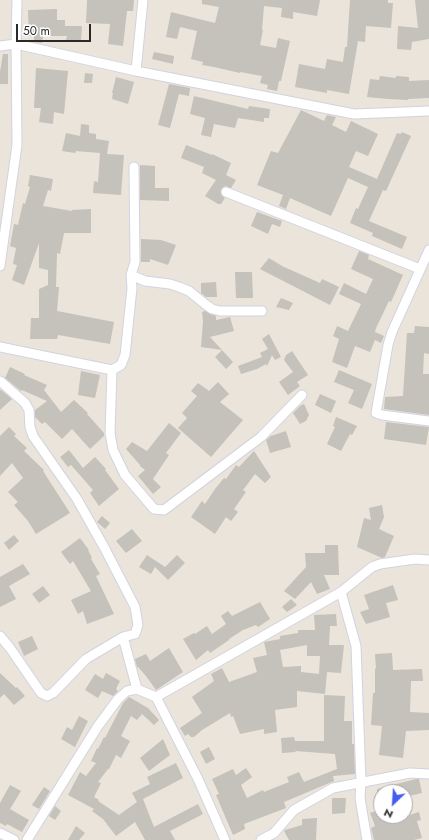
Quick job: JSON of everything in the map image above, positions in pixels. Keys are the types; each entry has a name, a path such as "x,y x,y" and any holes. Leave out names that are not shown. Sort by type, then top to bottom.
{"street":[{"path":"0,266 17,145 17,0"},
{"path":"136,71 143,0"},
{"path":"0,46 16,44 136,71 354,114 429,111"},
{"path":"0,347 112,370 121,365 125,355 132,275 135,262 134,167"},
{"path":"226,192 420,269"},
{"path":"429,250 392,332 388,345 376,413 429,421"},
{"path":"132,275 145,281 170,284 189,291 208,306 220,311 262,311"},
{"path":"132,288 145,281"},
{"path":"112,370 110,433 113,450 126,474 154,509 164,510 260,437 302,395"},
{"path":"0,381 25,403 28,410 30,427 33,436 77,499 104,547 135,607 138,625 135,634 124,637 86,659 53,693 47,696 41,693 0,636"},
{"path":"156,697 341,592 372,567 401,560 429,560"},
{"path":"341,592 356,646 361,782 360,798 367,840"},
{"path":"124,637 137,689"},
{"path":"27,840 106,715 118,699 127,691 137,689 156,697 198,779 224,840"},
{"path":"261,840 274,832 294,810 333,788 410,773 429,774"},
{"path":"0,833 14,840"}],"building":[{"path":"87,0 134,0 133,11 127,11 123,46 108,44 110,24 86,23"},
{"path":"202,0 320,0 317,16 293,12 293,19 281,17 282,8 264,6 263,30 260,45 276,48 278,38 290,41 281,81 279,81 277,91 267,89 268,85 260,83 262,76 202,65 203,62 191,59 197,31 180,27 177,39 166,37 171,12 215,23 219,7 202,4"},
{"path":"350,0 388,0 388,3 393,3 391,28 366,26 365,42 358,41 349,94 327,90 327,93 295,87 299,64 325,69 327,59 343,62 345,47 347,47"},
{"path":"415,0 429,0 429,39 412,42 411,50 397,49 398,26 418,28"},
{"path":"57,9 57,20 65,20 65,26 82,26 81,40 66,40 67,36 43,36 42,43 34,42 34,36 29,36 28,10"},
{"path":"154,52 174,56 173,64 152,59"},
{"path":"3,54 8,54 8,84 0,84"},
{"path":"36,68 68,71 64,114 54,112 53,124 39,122 41,108 34,108"},
{"path":"85,73 93,74 92,83 84,83"},
{"path":"380,76 396,78 396,76 409,77 409,81 429,80 429,98 408,100 367,97 370,79 379,80"},
{"path":"116,77 134,82 128,104 112,99"},
{"path":"169,84 190,88 189,96 179,94 170,128 158,125"},
{"path":"194,96 248,109 249,106 270,109 269,118 264,118 264,122 238,118 235,128 214,124 211,137 201,135 205,118 190,114"},
{"path":"301,110 324,121 327,115 336,117 332,125 346,132 351,121 378,134 368,156 356,151 349,167 377,179 397,133 401,134 402,132 411,136 386,191 383,190 369,221 407,237 402,249 372,236 373,233 350,223 356,208 358,209 368,187 348,178 331,216 290,198 286,209 279,206 283,195 257,185 271,151 278,153"},
{"path":"81,124 89,125 89,133 96,134 96,139 109,141 107,154 124,155 121,195 93,193 94,181 98,182 100,153 76,151 75,153 62,151 66,133 80,136"},
{"path":"186,145 212,154 231,163 226,175 236,180 231,188 225,186 221,189 221,195 225,198 221,204 218,204 205,196 216,180 202,173 204,167 181,158"},
{"path":"140,165 155,166 155,188 169,188 169,201 140,200"},
{"path":"30,175 53,179 51,191 48,190 43,206 72,211 91,209 91,233 64,233 60,254 57,253 56,287 59,287 57,311 114,322 110,344 58,335 57,339 30,339 31,318 39,318 39,289 48,285 48,270 39,268 39,243 24,285 12,280 17,265 13,264 16,248 10,246 14,224 18,225 23,203 25,204 30,187 28,186"},
{"path":"257,212 282,221 280,227 272,224 268,234 251,226"},
{"path":"141,239 161,240 176,245 168,265 150,259 150,262 141,262"},
{"path":"359,251 369,255 368,259 403,275 391,302 389,301 376,328 375,332 384,336 381,343 375,340 370,352 355,346 347,368 332,362 339,339 333,336 337,326 348,331 361,304 339,294 344,283 366,294 373,279 351,269"},
{"path":"269,258 282,266 320,283 322,279 339,287 330,305 260,269"},
{"path":"235,272 252,272 253,298 236,298"},
{"path":"216,282 217,297 206,297 201,293 201,283"},
{"path":"281,298 293,303 289,310 276,307"},
{"path":"205,311 216,316 216,320 230,317 234,331 210,337 222,350 201,347 203,321 202,312"},
{"path":"415,326 429,327 429,354 424,353 423,374 429,374 429,415 384,409 385,397 403,396 407,333 414,333"},
{"path":"269,334 281,357 275,360 272,355 267,366 266,364 257,369 241,374 238,366 262,357 260,353 268,349 262,339"},
{"path":"222,350 233,362 226,369 215,357"},
{"path":"292,351 308,375 297,382 300,386 288,395 279,382 293,372 284,360 286,355"},
{"path":"10,367 47,385 44,390 61,412 74,400 88,413 87,414 104,433 104,436 90,449 72,429 62,439 45,422 42,424 35,417 35,410 47,401 22,390 21,391 5,378"},
{"path":"339,370 372,384 362,409 348,403 354,390 334,382"},
{"path":"81,371 100,375 95,398 78,395"},
{"path":"218,382 229,394 220,402 243,420 211,457 178,428 187,418 182,413 197,396 191,391 198,383 209,391"},
{"path":"0,390 12,399 0,410"},
{"path":"320,394 336,401 331,413 315,405"},
{"path":"304,404 309,415 306,421 300,424 293,413"},
{"path":"336,417 357,426 352,435 350,434 341,451 327,444 335,427 333,426"},
{"path":"386,422 429,427 426,445 384,439"},
{"path":"169,423 181,433 166,453 169,455 153,479 161,487 153,494 138,476 145,470 126,449 132,442 147,451"},
{"path":"9,427 16,434 14,436 27,448 24,451 44,470 43,471 70,513 36,534 28,521 14,505 18,502 8,492 23,478 12,463 0,476 0,436"},
{"path":"286,431 291,447 270,453 266,440 271,436"},
{"path":"69,450 83,468 95,457 106,469 105,470 119,489 99,506 90,493 93,490 71,465 68,467 60,457"},
{"path":"254,451 271,477 265,483 255,474 243,490 246,492 234,509 238,512 231,521 226,517 215,534 191,517 202,501 205,504 215,489 224,478 226,479 236,465 239,467"},
{"path":"382,505 384,517 379,529 394,536 385,557 382,558 357,547 364,518 371,520 369,508"},
{"path":"102,516 110,523 105,529 97,522"},
{"path":"132,529 142,541 126,553 116,541"},
{"path":"14,535 19,541 9,550 4,543"},
{"path":"80,538 89,550 91,559 100,574 96,576 114,614 87,624 83,611 78,614 71,600 91,591 73,561 70,564 61,552"},
{"path":"325,545 338,545 339,575 324,575 330,589 317,594 311,582 295,599 284,591 306,567 305,553 325,553"},
{"path":"147,555 165,567 177,555 185,563 168,580 155,567 151,574 139,567"},
{"path":"23,564 30,574 9,586 16,599 0,607 0,577"},
{"path":"393,585 398,600 386,603 390,617 366,624 360,612 369,609 364,595"},
{"path":"43,586 50,595 39,603 32,594"},
{"path":"291,599 297,605 287,612 282,607"},
{"path":"260,602 270,619 258,627 256,625 243,630 210,653 208,650 196,660 183,639 194,633 195,634 207,626 212,634 226,624 221,616 228,611 232,616"},
{"path":"336,614 337,626 330,626 329,645 344,645 341,673 327,672 325,694 297,691 297,707 275,710 277,732 264,734 264,729 240,734 233,716 231,717 230,713 202,730 194,737 191,737 188,734 185,736 180,728 202,713 192,697 214,681 211,674 222,668 229,682 257,672 253,658 267,655 264,642 280,639 280,636 298,633 298,630 315,630 314,615","holes":["307,645 307,656 320,656 319,674 301,672 301,666 283,667 280,650"]},
{"path":"32,636 38,649 24,656 18,642"},
{"path":"169,648 183,672 156,690 146,676 137,667 135,659 146,654 150,661"},
{"path":"392,653 393,670 422,669 423,681 411,681 410,712 429,713 429,730 406,731 403,758 379,755 382,726 371,725 373,693 375,693 375,654"},
{"path":"0,673 16,688 17,687 25,696 14,705 4,694 0,698"},
{"path":"106,673 120,681 116,689 118,691 113,696 102,691 98,698 85,690 95,674 103,679"},
{"path":"324,695 345,696 344,721 352,721 352,744 354,744 355,774 333,776 334,781 284,802 286,808 244,824 245,829 233,835 216,795 219,794 212,779 233,769 236,775 246,768 252,777 241,785 247,798 263,790 264,792 289,782 287,777 299,772 304,782 337,769 335,754 295,751 296,752 282,753 281,738 294,737 295,741 324,741"},
{"path":"129,697 148,708 159,720 154,725 142,714 137,720 131,716 121,736 130,741 121,758 116,755 109,769 98,782 101,783 94,797 119,815 137,802 132,793 150,784 147,777 176,763 183,778 143,799 154,827 198,804 203,814 170,831 175,840 145,840 135,822 116,836 103,819 92,811 94,809 68,795 80,772 86,776 96,763 91,761 97,748 98,749 104,737 105,738 123,703"},
{"path":"79,716 88,721 75,747 61,739 67,727 72,730"},
{"path":"163,739 170,755 149,771 140,758"},
{"path":"209,747 215,759 206,764 200,752"},
{"path":"419,779 422,793 413,795 413,784 396,784"},
{"path":"10,785 21,791 10,809 29,820 22,832 7,824 6,826 0,823 0,803"},
{"path":"44,787 50,791 39,809 32,805"},
{"path":"332,798 346,798 345,813 332,814"},
{"path":"55,806 61,811 55,820 49,816"},
{"path":"373,812 373,821 370,813"},
{"path":"419,812 421,820 417,821 422,838 414,840 374,840 371,828 375,826 374,824 413,824 413,814"},
{"path":"317,818 316,840 289,840 284,831 285,830 302,825 302,819"},
{"path":"76,826 85,833 79,840 68,840"}]}
